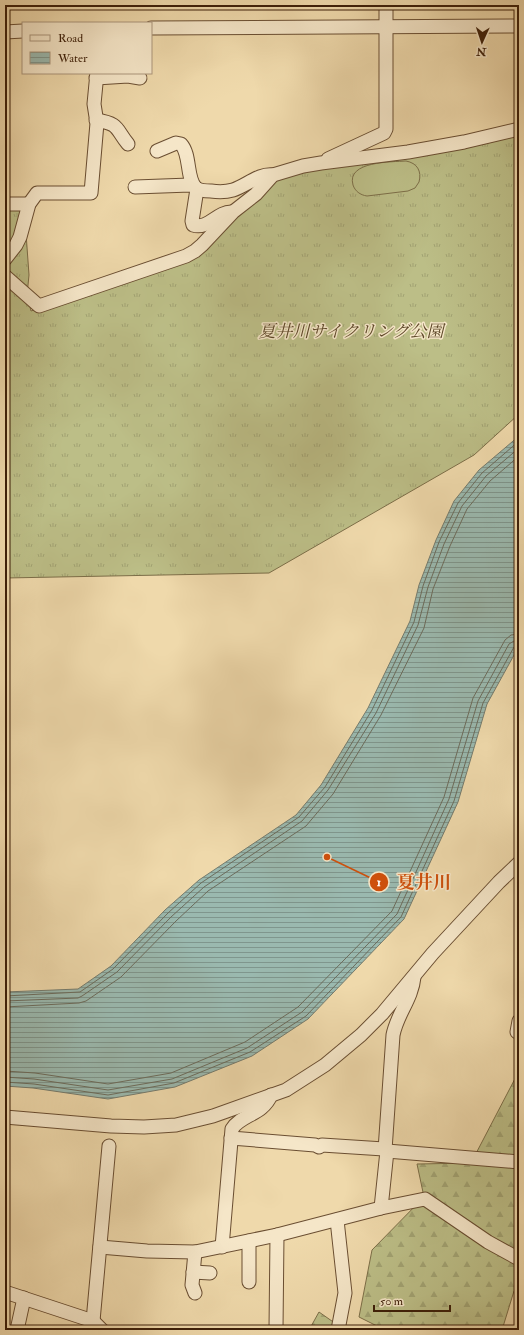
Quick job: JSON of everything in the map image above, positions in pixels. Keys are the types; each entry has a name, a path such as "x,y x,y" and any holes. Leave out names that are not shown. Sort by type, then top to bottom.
{"street":[{"path":"321,162 384,133 386,129 386,5"},
{"path":"152,28 519,26"},
{"path":"5,32 22,31"},
{"path":"5,259 20,237 29,204 37,193 91,193 96,120 94,104 97,75 132,76"},
{"path":"96,120 108,122 115,126 128,144"},
{"path":"135,187 190,185 222,192 233,190 259,177 273,175 321,162 408,152 464,142 519,129"},
{"path":"157,151 176,143 181,144 185,151 191,178 196,187 192,221 193,225 202,226 223,214 233,212"},
{"path":"5,276 39,306 186,256 202,245 233,212 256,194 273,175"},
{"path":"5,204 29,204"},
{"path":"5,1117 111,1126 144,1127 176,1125 212,1116 286,1090 325,1065 361,1035 382,1014 433,953 499,882 519,863"},
{"path":"382,1208 393,1035 396,1022 411,993 414,975"},
{"path":"222,1247 232,1130 235,1124 252,1115 268,1103 271,1095"},
{"path":"231,1138 315,1145 319,1147 322,1145 519,1162"},
{"path":"5,1292 98,1327 100,1247 109,1146"},
{"path":"100,1247 147,1251 195,1252 277,1236 382,1208 420,1199 426,1199 488,1242 519,1259"},
{"path":"337,1220 345,1293 338,1330"},
{"path":"276,1330 277,1236"},
{"path":"250,1241 250,1282"},
{"path":"195,1252 192,1285 195,1293"},
{"path":"193,1272 210,1274"},
{"path":"17,1330 24,1298"}],"green space":[{"name":"夏井川サイクリング公園","path":"519,125 519,414 474,455 269,573 5,578 5,208 33,208 26,233 29,275 27,295 31,311 186,256 269,175 461,141"},
{"path":"406,161 416,166 420,174 419,182 415,188 408,191 367,196 356,191 353,185 353,177 356,171 372,164"},
{"path":"519,1071 519,1291 514,1291 502,1330 385,1330 359,1317 372,1250 424,1197 417,1164 471,1163"},
{"path":"319,1312 339,1326 339,1330 309,1330"}],"water":[{"path":"519,436 519,646 487,704 458,802 404,919 308,1019 252,1056 175,1087 108,1099 33,1088 5,1086 5,992 78,989 111,966 165,910 199,880 296,815 321,785 368,708 410,621 419,585 436,540 454,501 479,470"}],"place":[{"name":"夏井川","path":"327,857"}]}
